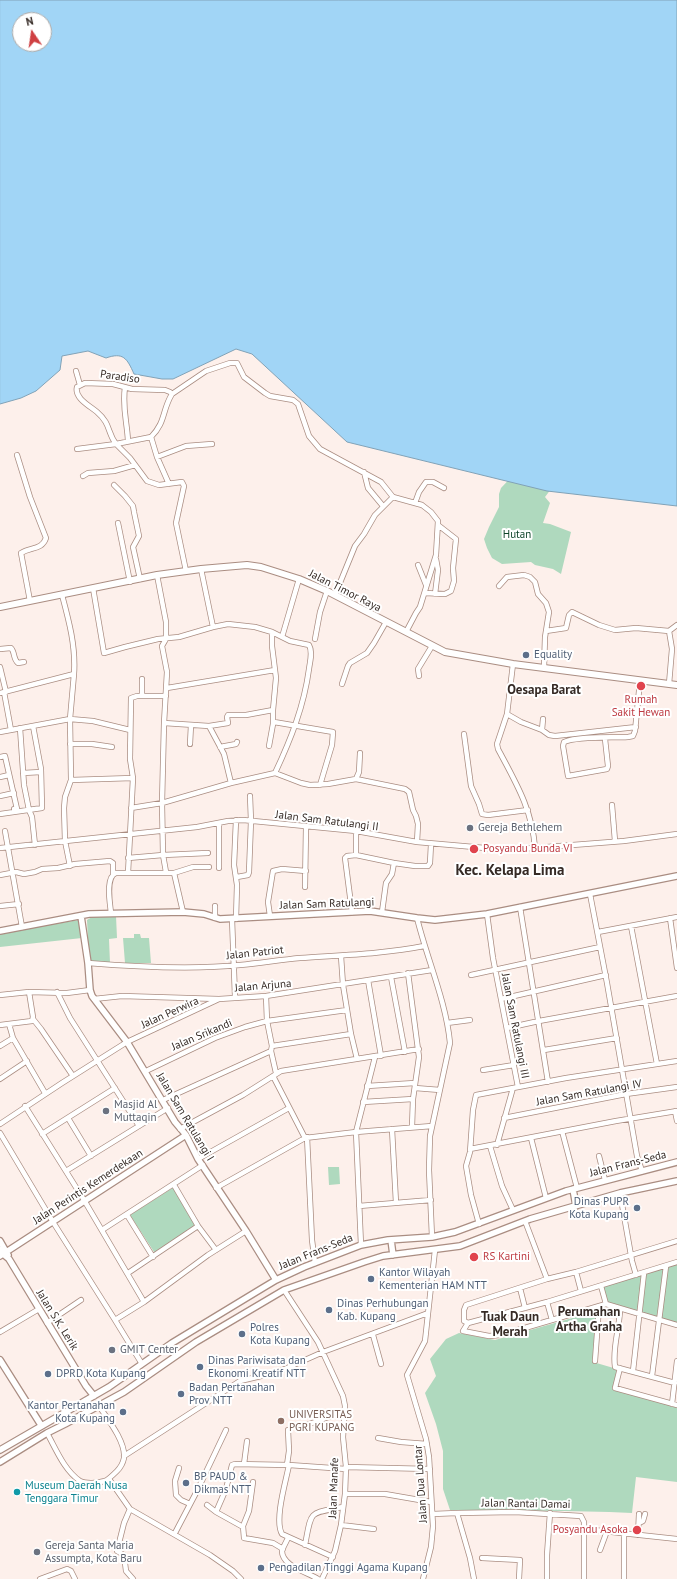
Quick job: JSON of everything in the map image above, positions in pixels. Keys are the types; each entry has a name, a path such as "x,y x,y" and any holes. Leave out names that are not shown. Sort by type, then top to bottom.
{"highway":[{"name":"Jalan Timor Raya","path":"0,607 186,570 248,565 261,567 299,579 335,595 445,652 513,664 677,685"}],"main road":[{"name":"Jalan Sam Ratulangi","path":"0,931 81,916 111,913 183,912 204,914 215,918 234,919 370,911 435,920 487,914 677,876"},
{"name":"Jalan Sam Ratulangi I","path":"81,916 88,963 90,990 94,999 127,1042 146,1071 180,1129 186,1135 198,1159 216,1188 246,1230 276,1280"},
{"name":"Jalan Perintis Kemerdekaan","path":"2,1253 53,1222 84,1200 186,1135"},
{"name":"Jalan Frans-Seda","path":"0,1450 41,1425 94,1396 189,1333 276,1280 315,1263 361,1245 391,1240 432,1237 455,1232 575,1188 677,1162"},
{"path":"0,1462 47,1433 124,1392 196,1342 284,1290 364,1262 393,1255 460,1246 525,1221 620,1193 677,1180"},
{"path":"575,1188 576,1206"},
{"path":"391,1240 393,1255"},
{"path":"0,1241 2,1253"},
{"name":"Jalan S.K. Lerik","path":"2,1253 9,1259 38,1309 86,1386 94,1396"},
{"path":"189,1333 190,1340 196,1342"},
{"path":"182,1338 187,1342 189,1348"},
{"path":"0,1360 41,1425"}],"street":[{"path":"77,449 116,444 151,437 162,423 168,400 172,394 206,372 235,362 239,365 244,377 265,393 270,396 293,400 298,404 309,436 320,449 381,482 393,497 415,502 431,512 437,518 436,555 420,607 406,632"},
{"path":"76,371 80,385 76,389 81,399 104,419 116,444 148,481 159,485 180,481 182,482 183,484 176,523 186,570"},
{"name":"Paradiso","path":"80,385 94,382 118,384 132,389 165,390 172,394"},
{"path":"125,387 124,409 128,441"},
{"path":"151,437 157,457 169,484"},
{"path":"157,457 186,446 212,444"},
{"path":"17,455 30,497 46,538 44,543 39,547 21,553 30,601"},
{"path":"82,476 88,473 114,471 134,465"},
{"path":"364,472 368,488 383,506"},
{"path":"415,502 419,492 426,482 433,482 444,488"},
{"path":"114,485 133,506 139,536 133,547 140,579"},
{"path":"335,595 355,546 364,534 371,520 393,497"},
{"path":"118,523 130,582"},
{"path":"425,593 448,594 453,586 456,541 454,537 438,525"},
{"path":"435,594 438,566 436,555"},
{"path":"418,566 427,586"},
{"path":"201,569 213,627"},
{"path":"157,575 166,622 166,639 162,646 167,666 162,803 162,855 166,872"},
{"path":"499,586 503,580 509,577 526,576 534,581 538,594 549,609 544,668"},
{"path":"282,637 299,579"},
{"path":"93,588 104,654 125,647 179,637 213,627 235,624 255,627 272,632 290,641 309,644 311,650 305,695 295,725 275,773"},
{"path":"315,639 320,612 328,592"},
{"path":"62,595 73,644 74,674 70,719 71,780 65,801 65,841 70,866"},
{"path":"546,631 566,628 569,615 572,612 599,625 615,630 636,628 669,631 677,625"},
{"path":"342,684 350,663 367,653 386,622"},
{"path":"669,631 672,649 669,684"},
{"path":"269,746 274,722 273,710 276,678 272,646 272,632"},
{"path":"419,676 418,668 432,646"},
{"path":"0,649 11,648 13,650 16,662 24,662"},
{"path":"513,664 506,714 497,746 528,810 534,832 535,848"},
{"path":"0,667 3,692 11,730"},
{"path":"166,688 275,670"},
{"path":"3,692 74,674"},
{"path":"142,678 142,695"},
{"path":"605,739 607,769 568,776 563,746 564,742 632,736 635,734 640,681"},
{"path":"128,873 133,778 130,759 131,698 133,696 142,695 166,696"},
{"path":"164,723 209,726 228,722 228,715 246,715 273,710"},
{"path":"506,714 520,722 542,730 548,735 555,736 636,727"},
{"path":"0,732 70,719 130,730"},
{"path":"542,730 543,719"},
{"path":"274,722 333,732 332,745 320,785"},
{"path":"190,744 191,725"},
{"path":"0,813 42,808 41,772 33,726"},
{"path":"209,726 226,760 231,783"},
{"path":"20,728 23,773 29,810 32,816 35,845"},
{"path":"464,734 471,786 482,814 488,815 528,810"},
{"path":"220,747 236,744 237,742"},
{"path":"70,744 92,744 112,747"},
{"path":"356,779 359,772 360,753"},
{"path":"0,757 5,756 17,809 0,813"},
{"path":"23,773 41,772"},
{"path":"131,808 162,803 231,783 275,773 301,783 320,785 356,779 405,789 409,792 413,810 418,820 417,842"},
{"path":"0,776 9,774"},
{"path":"71,780 133,778"},
{"path":"0,796 14,793"},
{"path":"236,877 244,876 249,873 251,821 250,796"},
{"path":"612,805 615,841"},
{"path":"234,997 234,919 238,885 234,874 236,820"},
{"name":"Jalan Sam Ratulangi II","path":"0,848 197,827 236,820 356,831 431,844 508,850 677,834"},
{"path":"219,822 219,868"},
{"path":"305,887 306,827"},
{"path":"6,831 22,927"},
{"path":"356,831 356,855"},
{"path":"352,912 345,858 347,856 356,855 394,863 429,866 431,844"},
{"path":"128,858 208,853"},
{"path":"0,875 35,872 42,869 53,869 110,861 113,863 113,874 109,881 111,913"},
{"path":"382,912 386,883 392,874 394,863"},
{"path":"113,874 174,873 193,867 209,866"},
{"path":"270,916 268,902 273,871 282,869 306,871"},
{"path":"174,873 183,912"},
{"path":"590,894 623,1069 626,1094 642,1171"},
{"path":"0,906 19,904"},
{"path":"215,918 216,906"},
{"path":"520,907 548,1082"},
{"name":"Jalan Sam Ratulangi III","path":"479,1224 467,1177 466,1166 470,1150 473,1110 476,1094 518,1087 501,999 487,914"},
{"path":"598,932 677,917"},
{"path":"417,918 447,1023 450,1046 432,1126 429,1156 432,1237"},
{"path":"670,918 677,968"},
{"path":"631,926 657,1064"},
{"name":"Jalan Patriot","path":"88,963 183,967 233,965 341,956 424,946"},
{"path":"471,975 600,947"},
{"path":"341,956 347,1010 356,1059"},
{"name":"Jalan Arjuna","path":"94,999 122,996 219,999 266,996 344,985 432,970"},
{"path":"408,973 419,1049 412,1127"},
{"path":"501,999 606,975"},
{"path":"391,977 405,1052"},
{"path":"368,980 381,1056"},
{"path":"0,995 29,992 90,990"},
{"path":"29,992 33,1019 41,1028 73,1076"},
{"path":"57,992 70,1018 139,1126"},
{"path":"266,996 267,1021 275,1075 289,1108 306,1138 312,1240 315,1263"},
{"path":"507,1028 677,996"},
{"name":"Jalan Perwira","path":"0,1124 45,1093 127,1042 219,999"},
{"name":"Jalan Srikandi","path":"146,1071 225,1034 267,1021 347,1010"},
{"path":"0,1025 29,1022 33,1019"},
{"path":"447,1023 470,1020"},
{"path":"9,1024 12,1038 45,1093"},
{"path":"163,1100 271,1049 351,1034"},
{"path":"0,1046 12,1038"},
{"path":"544,1050 617,1038"},
{"path":"180,1129 215,1111 286,1069 375,1057 419,1049"},
{"path":"361,1245 356,1132 375,1057"},
{"path":"0,1079 27,1061"},
{"path":"518,1087 677,1061"},
{"path":"483,1070 514,1064"},
{"path":"367,1086 415,1085 440,1090"},
{"name":"Jalan Sam Ratulangi IV","path":"504,1118 626,1094 677,1087"},
{"path":"42,1134 115,1088"},
{"path":"497,1144 513,1088"},
{"path":"363,1102 414,1099"},
{"path":"25,1106 84,1200 144,1302"},
{"path":"66,1172 168,1108"},
{"path":"198,1159 289,1108"},
{"path":"470,1150 562,1131 676,1111 677,1122"},
{"path":"68,1118 91,1156"},
{"path":"216,1188 306,1138 356,1132 432,1126"},
{"path":"392,1129 396,1203"},
{"path":"562,1131 575,1188"},
{"path":"0,1133 53,1222 142,1364"},
{"path":"530,1138 546,1198"},
{"path":"490,1146 502,1186 513,1210"},
{"path":"600,1156 605,1180"},
{"path":"102,1230 203,1165"},
{"path":"174,1185 198,1226 216,1250"},
{"path":"620,1193 636,1275"},
{"path":"359,1206 431,1200"},
{"path":"127,1215 153,1257"},
{"path":"525,1221 546,1279"},
{"path":"128,1273 198,1226"},
{"path":"114,1320 144,1302 246,1230"},
{"path":"468,1323 464,1321 464,1310 466,1305 546,1279 576,1272 677,1241"},
{"name":"Jalan Dua Lontar","path":"422,1579 431,1547 433,1514 430,1469 427,1444 407,1375 425,1341 435,1250"},
{"path":"677,1262 547,1302 468,1323 463,1331 489,1336 501,1335 606,1304 677,1325"},
{"path":"652,1376 666,1266"},
{"path":"576,1272 581,1291"},
{"path":"633,1371 644,1273"},
{"path":"601,1286 606,1304"},
{"path":"520,1288 525,1308"},
{"name":"Jalan Manafe","path":"284,1290 318,1342 343,1396 346,1411 343,1437 346,1468 345,1494 341,1525 338,1542 333,1557 322,1579"},
{"path":"47,1323 81,1300"},
{"path":"547,1302 552,1320"},
{"path":"595,1361 599,1307"},
{"path":"620,1308 614,1358 615,1366 675,1383"},
{"path":"0,1332 38,1309"},
{"path":"124,1456 235,1384 244,1380 259,1378 278,1372 323,1352 373,1335 428,1313"},
{"path":"373,1335 381,1364"},
{"path":"620,1368 614,1388 674,1405 677,1361"},
{"path":"47,1433 70,1471 80,1480 91,1483 109,1479 120,1467 124,1456 119,1439 99,1406"},
{"path":"304,1426 346,1411"},
{"path":"175,1533 226,1430"},
{"path":"288,1430 288,1465 282,1497 280,1526 282,1534 333,1557"},
{"path":"378,1438 427,1444"},
{"path":"244,1464 247,1441"},
{"path":"216,1512 226,1489 232,1465 244,1464 346,1468 430,1469"},
{"path":"180,1468 175,1481 176,1495 181,1500 190,1504"},
{"path":"109,1479 130,1509 175,1533 210,1555 242,1579"},
{"path":"253,1482 249,1511 243,1528 244,1538 272,1544 282,1549"},
{"path":"345,1494 384,1494 431,1502"},
{"path":"207,1505 243,1528"},
{"path":"305,1545 310,1520 313,1514 343,1507"},
{"path":"130,1509 124,1523 117,1551 124,1555 127,1572 133,1579"},
{"name":"Jalan Rantai Damai","path":"433,1514 515,1512 581,1516 583,1518 584,1529"},
{"path":"457,1513 470,1558 474,1579"},
{"path":"547,1579 550,1513"},
{"path":"638,1535 639,1523 643,1521 642,1514"},
{"path":"341,1525 374,1529"},
{"path":"584,1579 584,1529 677,1539"},
{"path":"600,1550 607,1531"},
{"path":"624,1534 624,1579"},
{"path":"288,1538 282,1549 282,1554 286,1562 318,1579"},
{"path":"482,1558 520,1560 519,1579"},
{"path":"40,1579 64,1569 71,1571 75,1579"}],"green space":[{"name":"Hutan","path":"521,467 554,485 545,497 550,503 543,523 571,532 561,574 553,569 535,565 531,562 502,564 492,558 487,548 484,539 499,507 499,494 501,488"},
{"path":"116,916 117,938 109,939 110,963 89,962 87,920 92,917"},
{"path":"79,920 82,938 0,947 0,933"},
{"path":"134,934 140,934 141,938 149,938 151,963 125,963 123,938 134,938"},
{"path":"328,1167 339,1167 340,1184 329,1185"},
{"path":"174,1187 199,1225 156,1255 130,1215"},
{"path":"677,1264 677,1323 608,1304 603,1286"},
{"path":"597,1311 593,1362 617,1369 613,1389 677,1407 677,1482 636,1477 632,1513 450,1510 443,1489 443,1451 436,1424 425,1393 436,1376 430,1359 446,1339 459,1333 495,1340"}],"water":[{"path":"0,0 677,0 677,506 547,491 347,442 252,354 236,349 173,379 162,379 134,374 127,360 120,356 106,358 88,351 62,356 60,370 36,391 21,398 0,404"}],"place":[{"name":"Equality","path":"526,655"},
{"name":"Rumah Sakit Hewan","path":"641,686"},
{"name":"Gereja Bethlehem","path":"470,828"},
{"name":"Posyandu Bunda VI","path":"474,849"},
{"name":"Masjid Al Muttaqin","path":"106,1111"},
{"name":"Dinas PUPR Kota Kupang","path":"637,1208"},
{"name":"RS Kartini","path":"474,1257"},
{"name":"Kantor Wilayah Kementerian HAM NTT","path":"371,1279"},
{"name":"Dinas Perhubungan Kab. Kupang","path":"329,1310"},
{"name":"Polres Kota Kupang","path":"242,1334"},
{"name":"GMIT Center","path":"112,1350"},
{"name":"Dinas Pariwisata dan Ekonomi Kreatif NTT","path":"200,1367"},
{"name":"DPRD Kota Kupang","path":"48,1374"},
{"name":"Badan Pertanahan Prov NTT","path":"181,1394"},
{"name":"Kantor Pertanahan Kota Kupang","path":"123,1412"},
{"name":"UNIVERSITAS PGRI KUPANG","path":"281,1421"},
{"name":"BP PAUD & Dikmas NTT","path":"186,1483"},
{"name":"Museum Daerah Nusa Tenggara Timur","path":"17,1492"},
{"name":"Posyandu Asoka","path":"637,1530"},
{"name":"Gereja Santa Maria Assumpta, Kota Baru","path":"37,1552"},
{"name":"Pengadilan Tinggi Agama Kupang","path":"261,1568"}],"district":[{"name":"Oesapa Barat","path":"544,690"},
{"name":"Kec. Kelapa Lima","path":"510,871"},
{"name":"Perumahan Artha Graha","path":"589,1320"},
{"name":"Tuak Daun Merah","path":"510,1324"}]}
